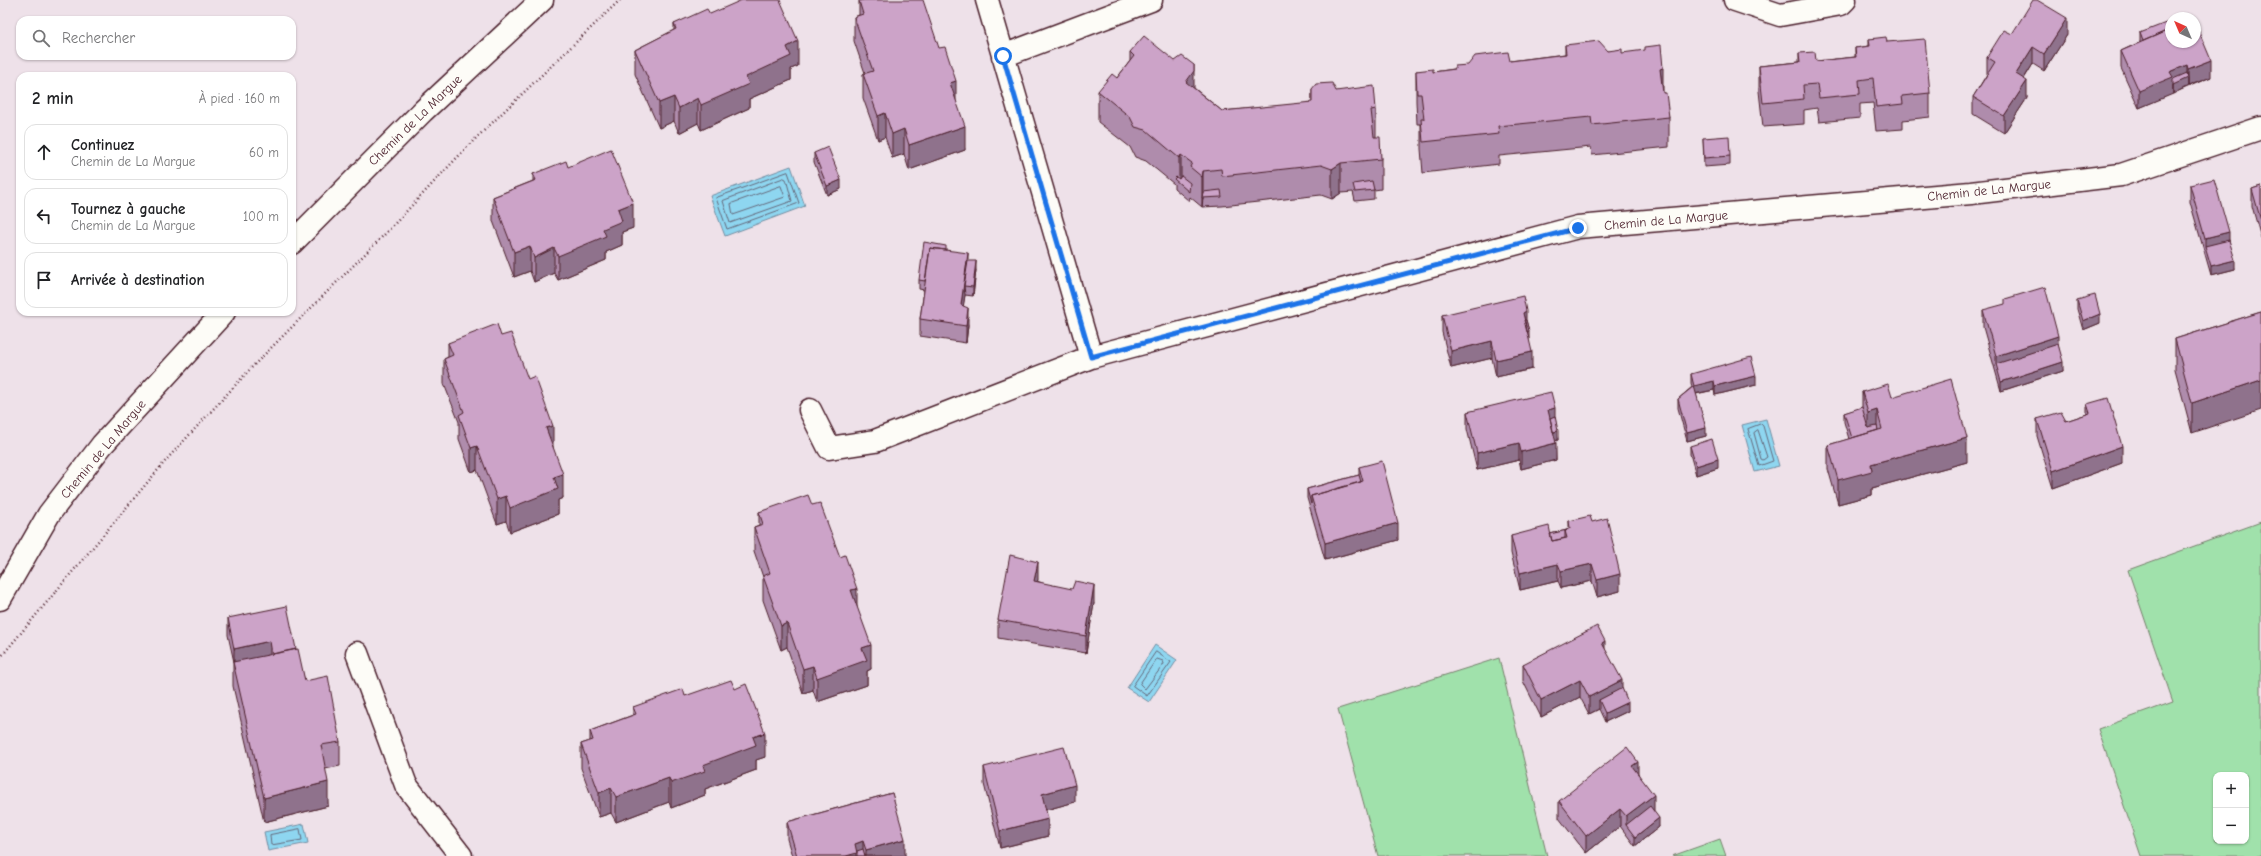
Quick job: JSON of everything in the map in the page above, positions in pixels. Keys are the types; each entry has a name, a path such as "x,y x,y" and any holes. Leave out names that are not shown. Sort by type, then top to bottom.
{"street":[{"name":"Chemin de La Margue","path":"296,239 422,111 542,0"},
{"path":"987,0 1091,357"},
{"path":"1003,56 1151,0"},
{"path":"1735,0 1780,15 1841,4 1845,0"},
{"name":"Chemin de La Margue","path":"810,410 829,448 875,441 1091,357 1578,228 1971,193 2121,176 2261,128"},
{"name":"Chemin de La Margue","path":"0,599 49,514 102,445 220,316"},
{"path":"357,653 406,785 460,856"}],"path":[{"path":"0,658 168,458 254,365 385,234 469,145 620,0"}],"green space":[{"path":"2261,522 2261,856 2141,856 2098,729 2173,702 2128,570"},
{"path":"1499,658 1547,856 1378,856 1338,709"},
{"path":"1720,839 1726,856 1672,856"}],"water":[{"path":"791,166 805,206 725,236 710,196"},
{"path":"1766,419 1779,466 1755,472 1742,425"},
{"path":"1155,645 1177,660 1149,702 1127,688"},
{"path":"304,824 308,843 268,851 264,832"}],"building":[{"path":"742,0 780,0 798,41 787,47 791,56 746,77 749,84 701,105 698,98 679,108 674,97 659,103 635,50 676,29 674,24 707,9 710,14"},
{"path":"923,0 939,48 945,47 956,81 950,83 965,126 909,145 904,129 892,134 885,113 878,116 863,74 873,71 854,17 863,14 859,1"},
{"path":"2033,0 2037,0 2067,18 2044,54 2033,47 2016,74 2027,81 2004,116 1973,97 1995,62 1987,57 2004,30 2012,34"},
{"path":"2165,23 2165,32 2143,41 2140,33"},
{"path":"2165,32 2165,48 2201,48 2201,36 2211,60 2188,69 2187,65 2170,72 2173,77 2139,91 2121,51"},
{"path":"1144,36 1175,61 1182,56 1194,65 1194,71 1186,82 1222,111 1312,102 1312,89 1316,84 1332,83 1336,91 1374,86 1376,109 1371,110 1374,137 1380,137 1381,159 1341,163 1332,169 1321,165 1222,176 1221,169 1203,171 1202,177 1190,167 1192,163 1181,155 1179,158 1146,130 1135,127 1130,117 1098,91 1112,74 1117,78 1134,56 1130,52"},
{"path":"1886,37 1887,42 1925,39 1930,93 1902,96 1903,104 1876,107 1873,78 1859,80 1860,94 1819,98 1817,84 1803,85 1804,99 1763,103 1759,66 1800,62 1799,53 1815,52 1816,61 1856,57 1855,48 1870,46 1869,39"},
{"path":"1599,41 1608,51 1622,49 1622,53 1645,50 1645,47 1661,45 1663,68 1660,69 1663,93 1666,93 1669,117 1592,125 1591,117 1498,126 1499,134 1423,142 1421,119 1424,119 1421,94 1417,94 1416,71 1433,69 1433,72 1455,69 1455,66 1468,65 1475,56 1508,52 1510,61 1566,54 1565,45"},
{"path":"2187,73 2188,78 2173,85 2173,79"},
{"path":"1729,136 1730,156 1704,158 1703,138"},
{"path":"828,147 841,180 827,186 814,153"},
{"path":"611,149 633,203 618,209 622,221 603,229 606,236 558,256 554,248 534,258 530,246 514,252 493,197 536,180 533,174 566,161 568,167"},
{"path":"1181,176 1190,183 1189,192 1174,179 1176,177 1179,179"},
{"path":"2214,179 2229,232 2205,238 2190,185"},
{"path":"1372,181 1374,190 1355,192 1353,184"},
{"path":"2261,186 2261,221 2252,189"},
{"path":"1221,190 1222,197 1202,198 1203,192"},
{"path":"2229,240 2235,260 2211,266 2205,246"},
{"path":"924,242 946,246 946,250 930,248 925,281 919,280"},
{"path":"930,248 968,253 961,305 968,308 966,326 920,319"},
{"path":"968,261 976,261 973,287 964,286"},
{"path":"2045,287 2058,336 1996,356 1983,310 2005,304 2005,299"},
{"path":"2095,295 2100,314 2083,321 2077,300"},
{"path":"1523,296 1526,311 1523,313 1532,352 1496,360 1492,341 1451,351 1442,315"},
{"path":"2261,312 2261,380 2192,403 2175,339"},
{"path":"1524,320 1526,320 1529,331 1527,332"},
{"path":"497,324 501,336 511,333 528,379 535,376 553,426 546,428 563,474 554,477 558,489 510,508 506,496 497,499 477,446 471,448 459,415 464,412 444,359 453,355 448,343"},
{"path":"2058,344 2063,362 2001,382 1996,364"},
{"path":"1751,357 1756,376 1715,386 1714,381 1694,386 1691,374"},
{"path":"1951,379 1967,438 1871,464 1872,471 1838,480 1828,445 1882,429 1877,410 1868,413 1862,392 1888,384 1892,397"},
{"path":"1694,386 1706,428 1687,433 1678,399"},
{"path":"1551,392 1555,408 1548,410 1556,443 1521,452 1519,443 1477,453 1467,412"},
{"path":"2108,398 2122,446 2053,471 2037,419 2061,412 2066,421 2090,413 2087,404"},
{"path":"1862,407 1868,428 1877,426 1878,430 1852,438 1844,413"},
{"path":"1555,416 1558,431 1553,432 1550,418"},
{"path":"1712,439 1718,459 1696,466 1690,446"},
{"path":"1382,461 1398,523 1325,543 1311,496 1363,481 1359,467"},
{"path":"1359,475 1361,482 1311,496 1311,504 1307,489"},
{"path":"808,495 812,505 820,503 840,557 845,555 857,589 851,590 871,645 862,648 867,660 817,678 813,666 803,669 787,623 781,626 763,576 770,573 754,527 763,524 759,512"},
{"path":"1590,516 1592,522 1607,518 1620,574 1597,580 1592,564 1561,571 1558,564 1520,573 1511,536 1549,526 1552,541 1567,538 1565,531 1570,528 1569,521"},
{"path":"1567,530 1565,531 1565,538 1552,541 1550,534"},
{"path":"1010,555 1038,562 1034,581 1072,589 1075,581 1094,585 1086,636 998,620"},
{"path":"287,606 296,649 272,654 270,641 234,649 228,618"},
{"path":"1597,626 1605,641 1602,643 1622,680 1589,697 1580,680 1541,700 1523,664"},
{"path":"298,649 305,681 328,676 340,742 321,745 328,782 264,798 233,662"},
{"path":"731,680 735,689 746,684 765,733 753,737 756,745 703,765 705,771 671,783 669,778 616,797 611,788 599,793 581,744 593,740 590,731 636,714 633,707 683,689 685,696"},
{"path":"1622,688 1628,702 1605,713 1599,700"},
{"path":"1064,747 1075,785 1042,794 1048,819 1000,831 984,767"},
{"path":"1627,747 1638,762 1632,766 1654,795 1626,816 1620,809 1586,836 1559,801"},
{"path":"892,793 905,839 866,850 863,841 855,844 857,853 846,856 797,856 787,822"},
{"path":"1650,806 1659,818 1635,837 1626,825"},
{"path":"863,849 865,856 857,856 857,851"}],"route":[{"path":"1003,56 1091,357 1578,228"}]}
